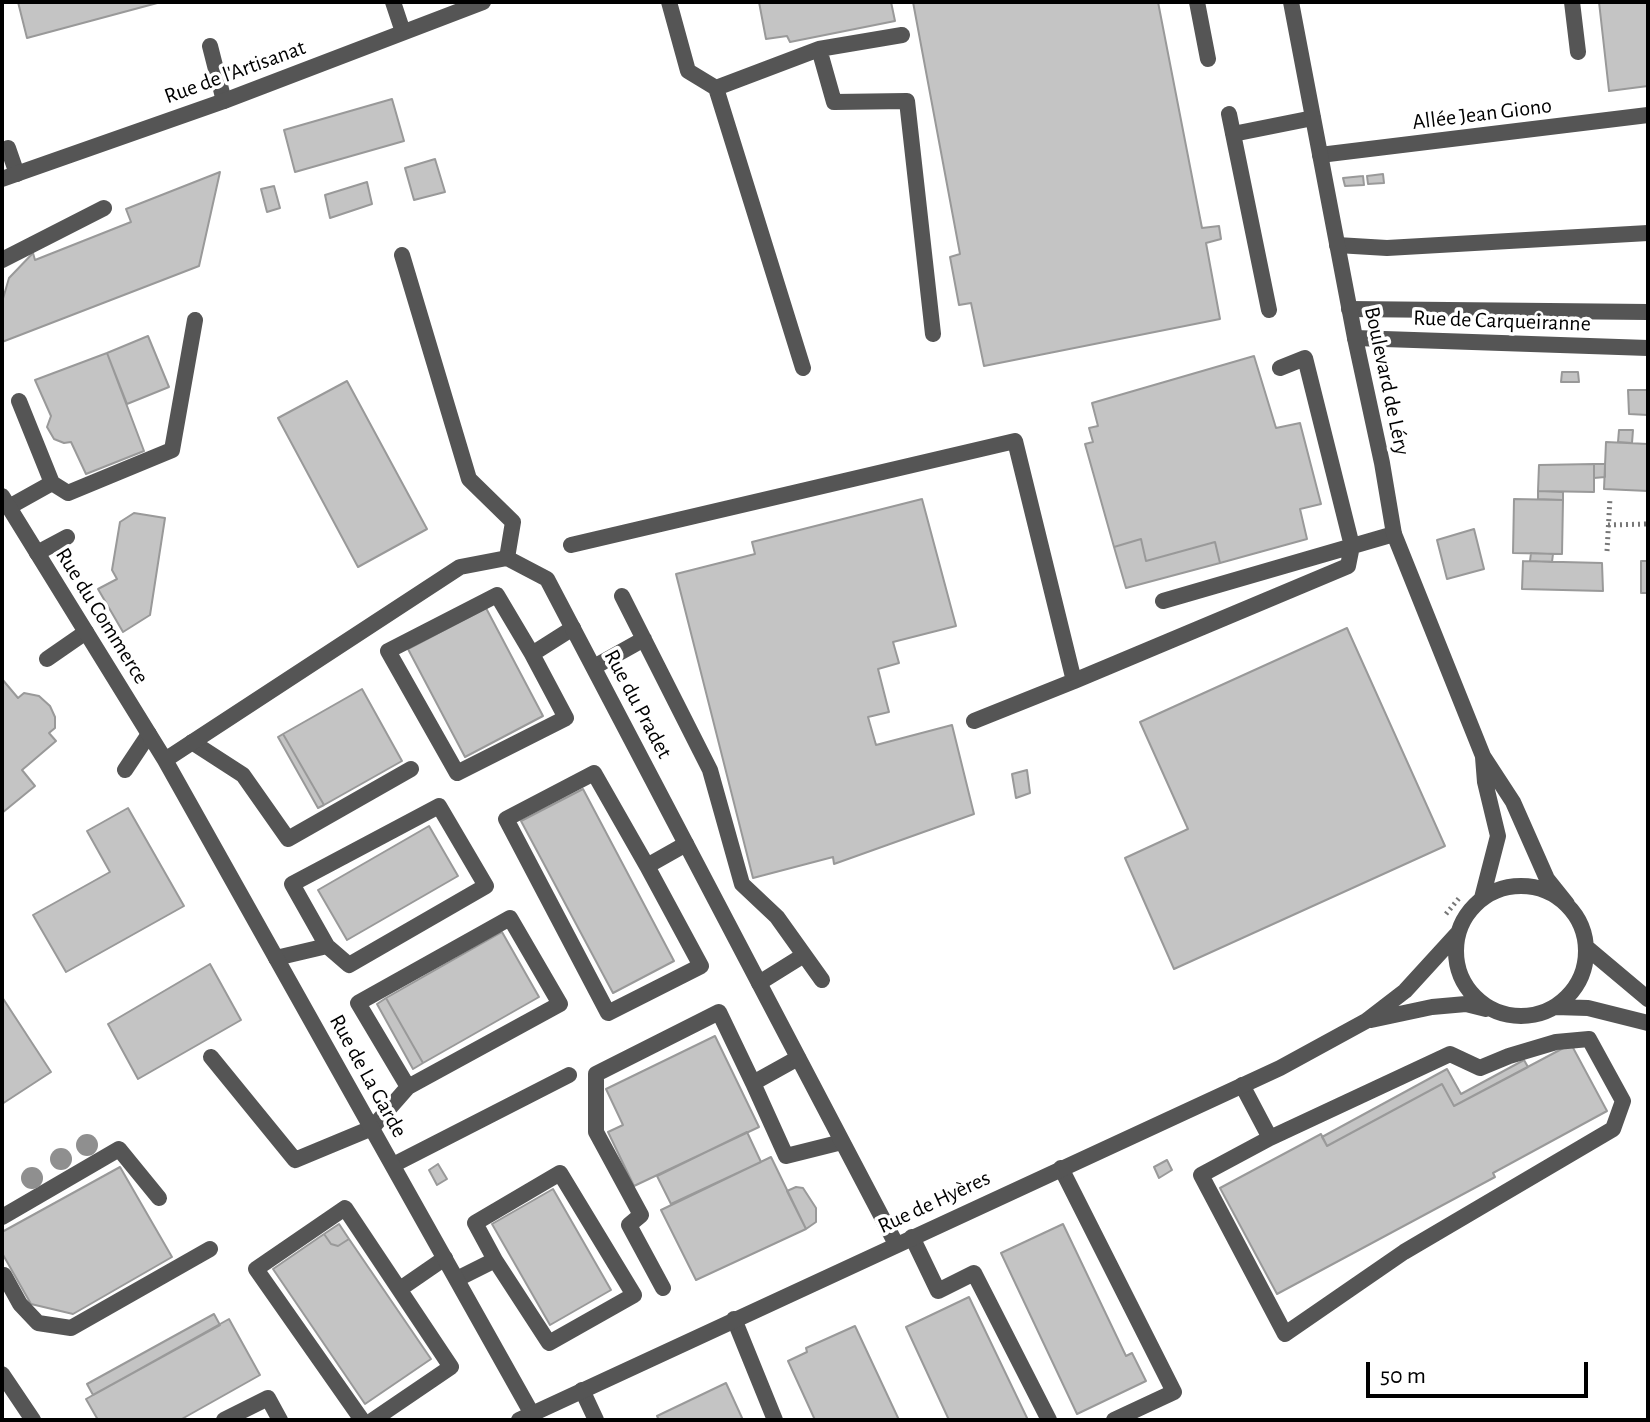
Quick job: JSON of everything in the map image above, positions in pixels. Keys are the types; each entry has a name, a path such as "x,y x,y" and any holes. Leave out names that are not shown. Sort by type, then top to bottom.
{"street":[{"path":"393,2 403,32"},
{"name":"Rue de l'Artisanat","path":"9,176 224,101 403,32 461,6 483,2"},
{"path":"669,2 688,71 716,88 803,368"},
{"path":"1197,2 1208,59"},
{"name":"Boulevard de Léry","path":"1291,2 1394,534 1483,756 1513,802 1547,879 1567,904"},
{"path":"1572,2 1578,52"},
{"path":"716,88 819,49 902,35"},
{"path":"210,46 224,101"},
{"path":"819,49 834,102 907,101 933,334"},
{"path":"1229,114 1269,310"},
{"name":"Allée Jean Giono","path":"1320,155 1648,115"},
{"path":"1233,134 1313,118"},
{"path":"8,148 9,176"},
{"path":"2,260 104,208"},
{"path":"1337,245 1387,248 1648,233"},
{"path":"165,760 460,567 507,558 513,522 469,479 402,255"},
{"path":"1349,309 1648,312"},
{"path":"19,401 52,483 68,493 172,450 195,320"},
{"name":"Rue de Carqueiranne","path":"1355,338 1648,348"},
{"path":"974,721 1348,566 1352,546 1305,358 1280,368"},
{"path":"571,545 1015,441 1074,681"},
{"path":"6,502 52,483"},
{"name":"Rue du Commerce","path":"6,502 165,760"},
{"path":"1163,601 1394,534"},
{"path":"37,553 67,537"},
{"name":"Rue du Pradet","path":"507,558 547,579 896,1244"},
{"path":"497,595 532,654 566,718 457,773 388,651 497,595"},
{"path":"622,596 710,770 742,884 777,917 822,980"},
{"path":"532,654 573,628"},
{"path":"47,659 86,632"},
{"path":"594,667 644,639"},
{"path":"125,770 149,734"},
{"path":"192,742 243,775 288,839 411,769"},
{"name":"Boulevard de Léry","path":"1482,898 1498,836 1485,782 1483,756"},
{"name":"Rue de La Garde","path":"165,760 457,1279 526,1417"},
{"path":"594,773 647,866 701,966 608,1013 506,819 594,773"},
{"path":"439,806 486,886 349,965 327,946 292,884 439,806"},
{"path":"647,866 686,844"},
{"path":"1534,887 1567,904 1577,917 1586,947 1585,965 1579,982 1568,996 1555,1007 1523,1017 1490,1010 1473,996 1460,978 1455,956 1458,933 1467,914 1482,898 1507,888 1534,887"},
{"path":"211,1057 295,1160 372,1128 408,1087 560,1004 510,918 358,1003 408,1087"},
{"name":"Rue de Hyères","path":"526,1417 1280,1068 1366,1021 1405,991 1458,933"},
{"path":"276,958 327,946"},
{"path":"1586,947 1648,999"},
{"path":"759,983 804,955"},
{"name":"Rue de Hyères","path":"1366,1021 1432,1007 1466,1004 1490,1010"},
{"path":"1555,1007 1588,1008 1648,1023"},
{"path":"663,1288 629,1225 641,1215 596,1132 596,1074 719,1012 786,1156 842,1142"},
{"path":"1589,1039 1623,1101 1613,1129 1404,1252 1285,1334 1201,1175 1270,1138 1450,1054 1480,1068 1556,1042 1589,1039"},
{"path":"753,1083 798,1058"},
{"path":"393,1165 569,1075"},
{"path":"1242,1085 1270,1138"},
{"path":"2,1217 119,1149 159,1198"},
{"path":"1061,1168 1174,1392 1114,1420"},
{"path":"560,1173 634,1295 549,1343 495,1260 475,1223 560,1173"},
{"path":"362,1420 256,1269 345,1208 451,1367 373,1420"},
{"path":"912,1237 938,1291 974,1273 1049,1420"},
{"path":"3,1274 20,1304 38,1323 71,1328 210,1249"},
{"path":"400,1289 445,1258"},
{"path":"457,1279 495,1260"},
{"path":"734,1319 775,1420"},
{"path":"2,1374 33,1420"},
{"path":"582,1390 596,1420"},
{"path":"224,1420 268,1398 280,1420"}],"path":[{"path":"1607,551 1610,498"},
{"path":"1608,525 1648,524"},
{"path":"1441,920 1466,890"}],"building":[{"path":"18,2 161,2 27,38"},
{"path":"759,2 891,2 895,21 790,42 787,36 766,39"},
{"path":"913,2 1158,2 1202,228 1219,226 1221,239 1206,243 1220,319 984,366 971,303 959,305 950,257 960,254"},
{"path":"1599,2 1648,2 1648,86 1609,91"},
{"path":"392,99 404,141 295,172 284,130"},
{"path":"435,159 445,192 414,200 405,168"},
{"path":"220,172 199,266 2,342 2,302 9,278 33,253 35,260 131,222 126,209"},
{"path":"1383,174 1384,183 1368,184 1367,176"},
{"path":"1363,176 1364,185 1345,186 1343,178"},
{"path":"367,182 372,204 330,218 325,195"},
{"path":"274,186 280,208 267,212 261,189"},
{"path":"148,336 169,387 127,404 107,353"},
{"path":"107,353 144,451 86,474 71,442 54,439 47,427 51,416 35,380"},
{"path":"1254,356 1276,428 1300,423 1321,504 1300,509 1307,539 1220,563 1215,542 1146,561 1141,539 1114,547 1085,444 1093,442 1089,428 1098,426 1092,403"},
{"path":"1562,372 1578,372 1579,382 1561,382"},
{"path":"347,381 427,529 358,567 278,418"},
{"path":"1628,390 1648,390 1648,415 1629,414"},
{"path":"1619,430 1633,430 1632,443 1618,442"},
{"path":"1606,442 1648,444 1648,491 1604,489"},
{"path":"1594,464 1605,464 1605,477 1594,478"},
{"path":"1594,464 1594,492 1538,491 1539,465"},
{"path":"1538,491 1563,492 1563,500 1538,499"},
{"path":"922,499 956,626 893,642 899,663 878,669 889,712 868,717 876,745 952,725 974,814 834,864 833,857 753,878 676,574 755,554 752,542"},
{"path":"1514,499 1563,500 1562,554 1513,553"},
{"path":"134,513 165,518 150,615 123,632 98,589 117,579 112,570 120,522"},
{"path":"1474,529 1484,569 1447,579 1437,540"},
{"path":"1141,539 1146,561 1215,542 1220,563 1126,588 1114,547"},
{"path":"1531,553 1553,554 1552,562 1530,561"},
{"path":"1523,561 1602,563 1603,591 1522,589"},
{"path":"1641,561 1648,561 1648,593 1641,593"},
{"path":"486,608 543,716 465,757 408,649"},
{"path":"1347,628 1445,846 1174,969 1125,858 1188,829 1140,722"},
{"path":"2,679 18,698 24,693 39,696 50,706 55,717 55,728 49,733 56,741 22,770 35,786 2,813"},
{"path":"362,689 402,761 324,805 283,734"},
{"path":"283,734 324,805 318,808 278,737"},
{"path":"1027,770 1030,793 1016,798 1012,774"},
{"path":"583,789 674,961 613,993 521,821"},
{"path":"128,808 184,906 66,972 33,915 110,872 87,831"},
{"path":"429,826 458,876 347,940 318,890"},
{"path":"502,932 539,997 423,1063 386,998"},
{"path":"210,964 241,1020 138,1079 108,1024"},
{"path":"2,997 51,1072 2,1104"},
{"path":"386,998 423,1063 413,1069 377,1004"},
{"path":"715,1036 759,1127 634,1186 608,1132 623,1125 606,1089"},
{"path":"1571,1044 1607,1111 1493,1173 1495,1177 1277,1294 1220,1188 1321,1134 1327,1146 1442,1084 1454,1106"},
{"path":"1524,1060 1528,1067 1454,1106 1442,1084 1327,1146 1322,1137 1447,1069 1461,1094"},
{"path":"747,1132 761,1162 671,1204 657,1176"},
{"path":"771,1157 806,1229 696,1280 661,1210"},
{"path":"1167,1160 1172,1170 1159,1178 1154,1167"},
{"path":"438,1164 447,1179 437,1185 429,1170"},
{"path":"120,1167 172,1257 73,1314 31,1304 2,1253 2,1232"},
{"path":"803,1188 816,1208 816,1222 806,1229 787,1191"},
{"path":"553,1189 611,1290 550,1325 492,1224"},
{"path":"339,1224 349,1239 338,1246 331,1244 324,1234"},
{"path":"1063,1224 1126,1356 1132,1353 1146,1381 1077,1414 1001,1253"},
{"path":"324,1234 331,1244 338,1246 349,1239 431,1359 365,1404 273,1269"},
{"path":"969,1297 1028,1420 949,1420 906,1327"},
{"path":"214,1314 220,1325 93,1395 87,1384"},
{"path":"229,1319 260,1375 180,1420 98,1420 86,1399"},
{"path":"855,1326 899,1420 815,1420 788,1361 807,1352 806,1348"},
{"path":"726,1383 743,1420 659,1420 657,1416"}]}
